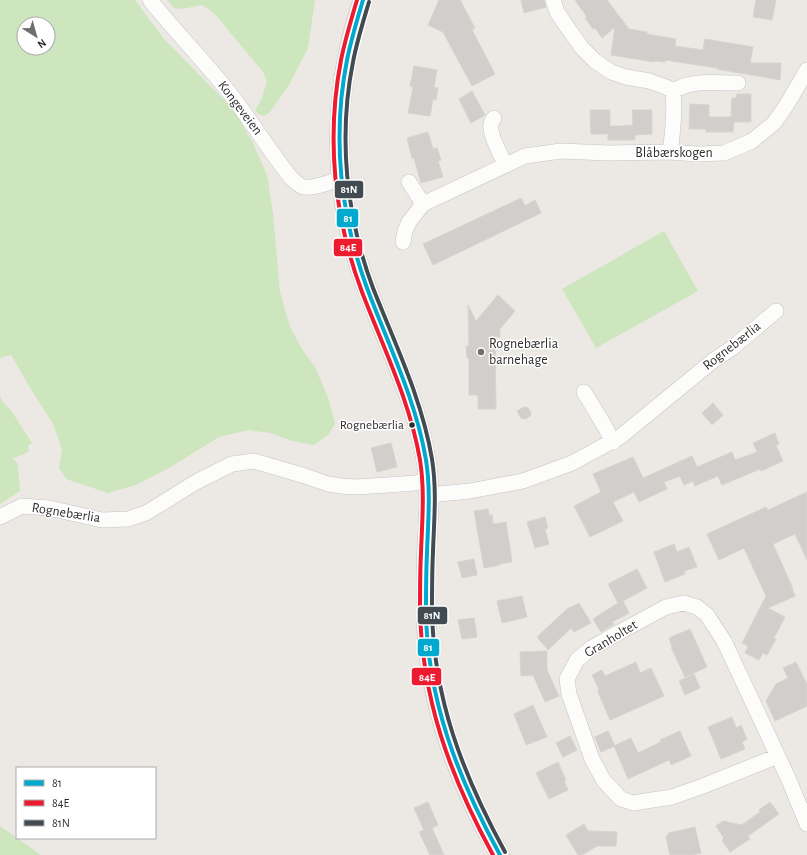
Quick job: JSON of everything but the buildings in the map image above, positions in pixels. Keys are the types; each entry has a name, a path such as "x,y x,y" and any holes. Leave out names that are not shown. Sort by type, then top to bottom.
{"main road":[{"path":"363,0 352,37 344,81 340,127 341,178 346,210 354,248 362,273 406,388 417,421 425,453 429,488 426,581 427,639 435,691 448,742 464,783 484,827 500,855"}],"street":[{"name":"Kongeveien","path":"150,0 166,21 227,90 294,181 303,187 310,187 341,178"},
{"path":"553,0 557,12 565,24 582,48 594,61 611,72 626,77 649,81 673,91"},
{"name":"Blåbærskogen","path":"403,242 405,231 409,222 423,204 525,156 561,151 608,153 670,152 697,154 724,152 752,141 774,124 807,70"},
{"path":"673,91 683,86 699,82 738,83"},
{"path":"670,152 674,106 673,91"},
{"path":"494,118 491,124 492,133 506,165"},
{"path":"409,182 423,204"},
{"name":"Rognebærlia","path":"0,517 22,506 50,508 102,520 128,518 146,513 196,482 232,464 254,461 328,484 342,486 376,486 415,483 429,488 470,491 523,481 572,463 613,442 708,364 732,348 776,311"},
{"path":"584,392 613,442"},
{"name":"Granholtet","path":"778,756 672,797 633,803 621,799 604,781 592,759 569,694 567,679 577,660 616,634 666,607 682,604 697,607 708,615 724,641 766,728 789,780 807,824"}],"green space":[{"path":"0,0 135,0 164,39 233,109 253,143 267,175 273,214 280,292 290,327 302,349 315,367 328,397 335,424 328,435 314,445 292,441 270,433 249,430 219,437 169,468 136,485 108,493 66,479 59,468 62,449 53,424 11,355 0,358"},
{"path":"167,0 315,0 308,48 289,85 270,112 264,116 258,114 255,110 261,100 267,82 263,72 213,12 202,5 182,9 174,8"},
{"path":"664,231 698,291 596,348 562,289"},
{"path":"0,396 32,443 28,446 29,451 13,458 18,466 20,491 0,504"},
{"path":"0,826 16,837 16,839 18,839 41,855 0,855"}],"transit line":[{"name":"84E","path":"357,0 348,30 336,89 334,148 335,178 339,207 352,264 403,395 410,417 420,460 423,495 420,606 426,673 432,704 451,766 493,855"},
{"name":"81","path":"363,0 354,30 342,89 340,146 341,175 345,204 350,232 358,260 367,288 401,372 416,416 426,460 429,495 426,611 432,676 439,707 458,767 500,855"},
{"name":"81N","path":"369,2 356,47 348,90 346,147 347,176 351,205 356,233 364,261 373,288 415,393 422,415 432,459 435,494 432,609 434,642 444,705 453,735 476,794 505,852"}],"place":[{"name":"Rognebærlia barnehage","path":"481,352"},
{"name":"Rognebærlia","path":"412,425"}]}
